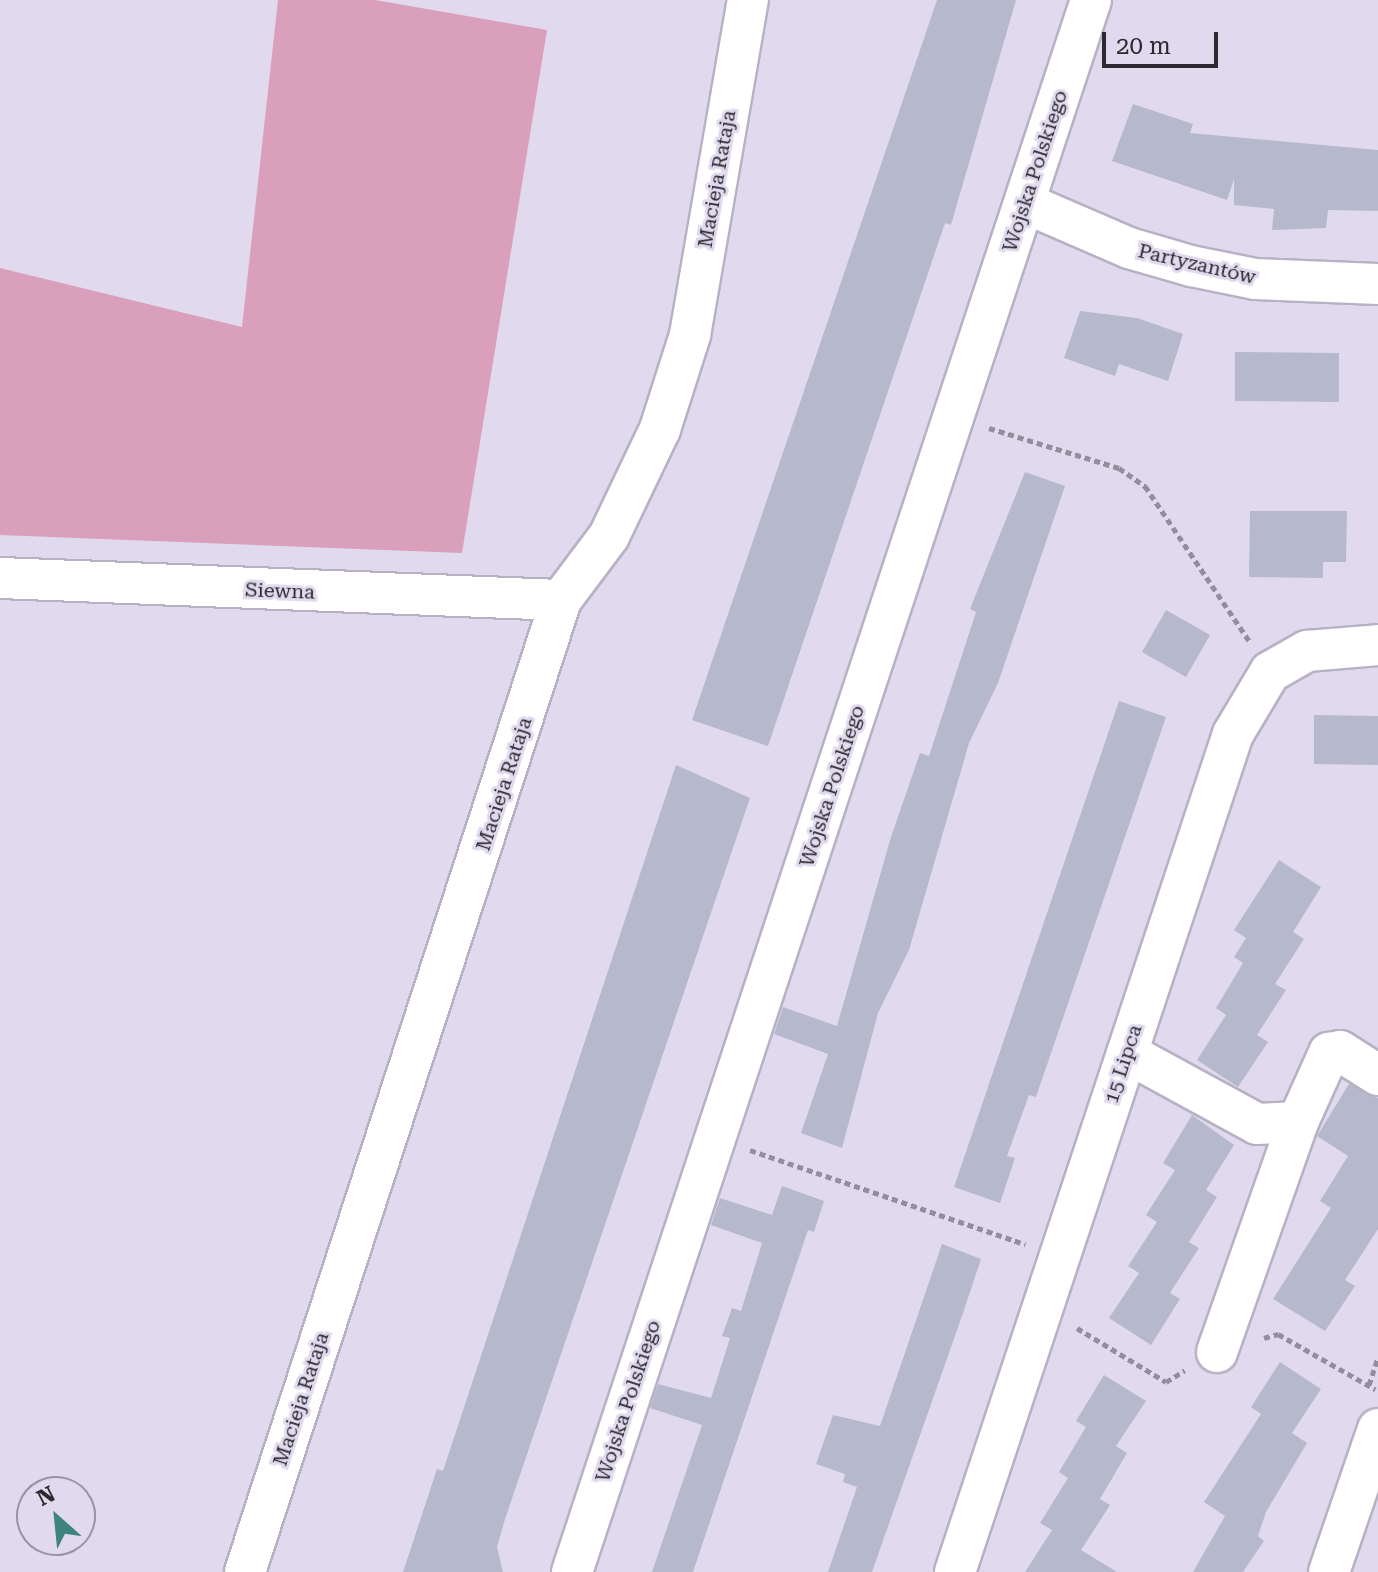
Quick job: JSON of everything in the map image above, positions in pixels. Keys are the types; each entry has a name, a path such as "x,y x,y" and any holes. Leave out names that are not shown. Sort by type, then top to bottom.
{"street":[{"name":"Macieja Rataja","path":"245,1572 561,600 609,536 660,429 690,335 748,0"},
{"name":"Wojska Polskiego","path":"572,1572 1091,0"},
{"name":"Partyzantów","path":"1025,203 1129,248 1191,266 1255,279 1378,284"},
{"name":"Siewna","path":"0,578 561,600"},
{"name":"15 Lipca","path":"955,1572 1233,734 1270,672 1307,651 1378,645"},
{"path":"1217,1352 1298,1122 1329,1053 1340,1051 1378,1075"},
{"path":"1127,1053 1244,1120 1298,1122"},
{"path":"1329,1572 1378,1429"}],"path":[{"path":"984,417 981,425 1119,468 1145,486 1270,672"},
{"path":"737,1161 742,1147 1060,1256"}],"shaded area":[{"path":"278,0 375,0 547,30 462,553 0,535 0,268 242,327"}],"building":[{"path":"937,0 1016,0 951,225 945,223 768,746 692,720"},
{"path":"1133,104 1193,124 1190,133 1378,150 1378,211 1328,210 1326,228 1272,230 1274,209 1234,205 1234,179 1227,200 1112,161"},
{"path":"1080,311 1137,318 1183,334 1168,381 1119,364 1115,376 1064,358"},
{"path":"1235,352 1339,353 1339,402 1235,401"},
{"path":"1025,472 1065,486 998,683 969,743 909,950 878,1013 842,1148 801,1133 828,1054 774,1034 783,1007 837,1026 891,837 920,753 929,756 976,612 970,609"},
{"path":"1250,511 1347,511 1346,562 1323,562 1323,578 1249,577"},
{"path":"1166,610 1210,635 1186,677 1142,652"},
{"path":"1119,701 1166,717 1036,1097 1029,1095 1007,1156 1015,1158 1000,1203 954,1187"},
{"path":"1314,715 1378,716 1378,765 1314,764"},
{"path":"676,765 750,798 505,1519 497,1547 503,1572 403,1572 437,1469 443,1471"},
{"path":"1279,860 1321,887 1293,932 1304,939 1275,984 1286,990 1257,1035 1268,1042 1238,1087 1197,1060 1226,1015 1216,1008 1243,963 1234,957 1246,938 1234,930"},
{"path":"1349,1084 1378,1098 1378,1229 1345,1280 1355,1286 1325,1331 1273,1299 1331,1208 1320,1201 1348,1156 1317,1136"},
{"path":"1192,1115 1234,1145 1206,1190 1217,1197 1189,1242 1199,1248 1170,1293 1180,1299 1151,1345 1109,1318 1139,1273 1128,1266 1157,1222 1146,1215 1175,1170 1163,1163"},
{"path":"782,1186 824,1201 814,1232 808,1230 693,1572 652,1572 702,1425 650,1408 658,1384 711,1398 730,1338 722,1336 732,1308 741,1311 762,1243 711,1225 720,1198 772,1215"},
{"path":"942,1244 981,1259 963,1313 872,1572 828,1572 857,1487 843,1482 845,1474 816,1464 833,1415 880,1426"},
{"path":"1280,1362 1321,1389 1292,1433 1307,1443 1266,1512 1258,1536 1264,1541 1243,1572 1193,1572 1225,1516 1204,1502 1261,1414 1251,1407"},
{"path":"1104,1375 1146,1401 1116,1446 1127,1453 1100,1499 1110,1505 1081,1550 1117,1572 1025,1572 1052,1530 1040,1523 1068,1478 1059,1472 1086,1427 1076,1421"}]}
